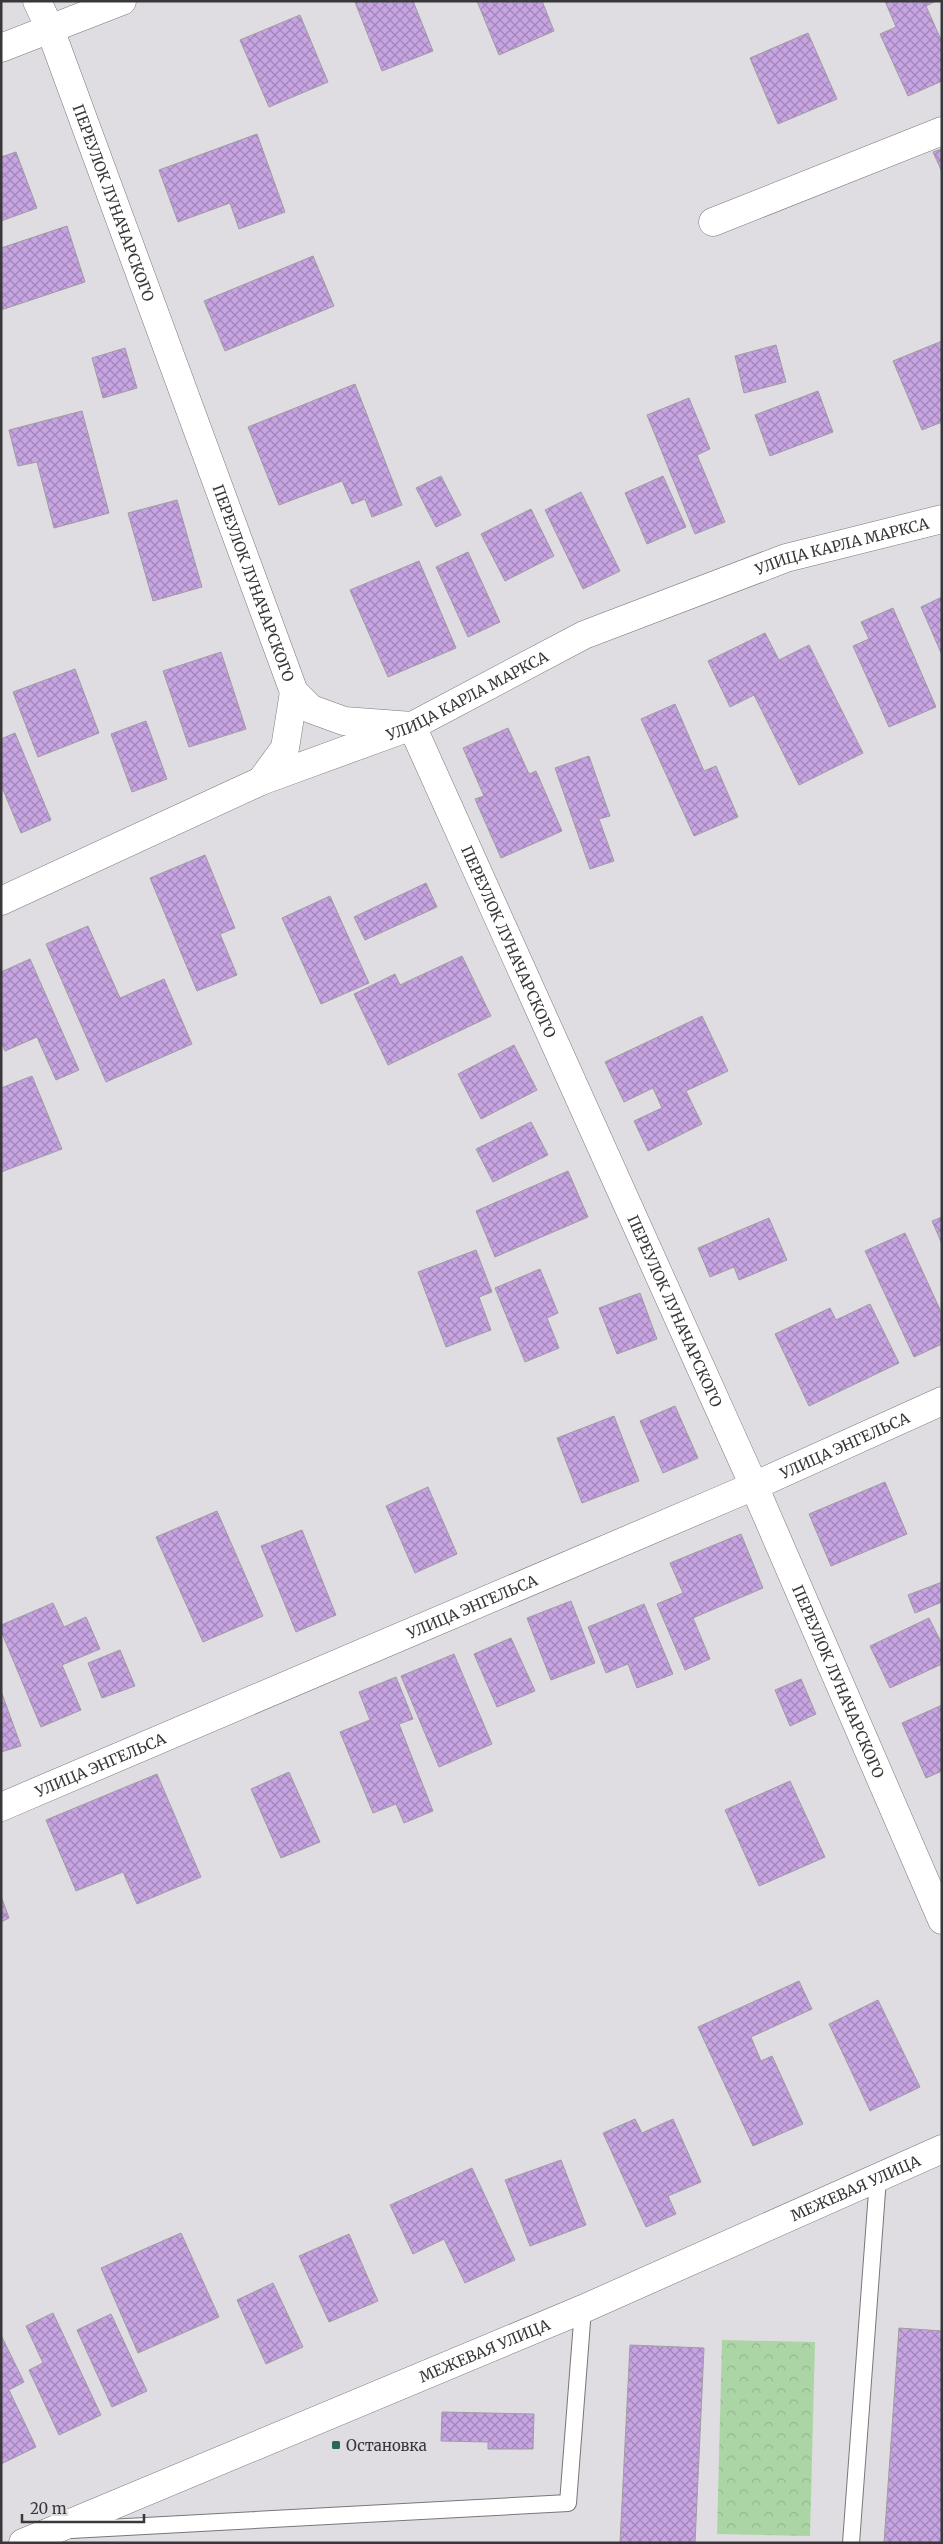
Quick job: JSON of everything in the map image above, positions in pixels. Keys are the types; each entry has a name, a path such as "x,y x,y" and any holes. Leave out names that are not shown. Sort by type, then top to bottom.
{"street":[{"name":"ПЕРЕУЛОК ЛУНАЧАРСКОГО","path":"37,1 50,30 294,692 311,709 344,722 412,726 754,1486 942,1920"},
{"path":"1,48 122,1"},
{"path":"713,222 942,131"},
{"name":"УЛИЦА КАРЛА МАРКСА","path":"1,901 261,781 412,726 584,635 786,558 942,519"},
{"path":"261,781 285,748 294,692"},
{"name":"УЛИЦА ЭНГЕЛЬСА","path":"1,1807 754,1486 942,1401"},
{"name":"МЕЖЕВАЯ УЛИЦА","path":"23,2543 583,2309 942,2149"}],"lane":[{"path":"851,2543 878,2178"},
{"path":"51,2531 568,2503 583,2309"}],"green space":[{"path":"722,2340 815,2342 810,2536 717,2534"}],"building":[{"path":"413,1 433,51 382,71 355,2"},
{"path":"477,1 542,1 554,31 499,55"},
{"path":"885,1 936,1 926,6 942,42 942,81 908,96 880,34 896,27"},
{"path":"300,15 328,82 269,107 240,40"},
{"path":"808,33 837,99 778,124 750,58"},
{"path":"257,134 285,212 239,229 230,203 178,222 159,170"},
{"path":"942,149 942,172 933,152"},
{"path":"16,152 37,208 1,221 1,157"},
{"path":"67,226 85,282 1,310 1,248"},
{"path":"313,256 334,306 225,351 204,301"},
{"path":"942,341 942,422 922,430 893,361"},
{"path":"776,345 786,382 744,393 735,356"},
{"path":"125,348 137,388 103,398 92,358"},
{"path":"355,384 402,505 372,517 365,499 352,504 342,481 279,505 248,427"},
{"path":"818,391 833,432 770,456 755,415"},
{"path":"689,398 710,449 697,455 725,522 695,534 647,415"},
{"path":"82,411 109,513 54,528 37,462 18,466 9,430"},
{"path":"441,476 461,515 436,527 416,488"},
{"path":"663,476 686,527 647,544 625,493"},
{"path":"581,492 620,571 583,589 545,510"},
{"path":"177,500 202,587 153,601 128,513"},
{"path":"531,509 554,556 505,581 481,534"},
{"path":"468,552 500,622 468,637 436,567"},
{"path":"419,561 456,648 388,677 350,590"},
{"path":"942,597 942,655 921,607"},
{"path":"893,608 936,707 889,727 853,646 869,639 861,622"},
{"path":"765,633 779,660 809,645 863,753 799,785 754,695 730,707 708,661"},
{"path":"221,652 246,729 189,747 163,671"},
{"path":"75,669 99,733 38,757 13,692"},
{"path":"675,704 704,771 716,766 738,817 694,836 641,719"},
{"path":"146,721 167,779 132,792 111,734"},
{"path":"508,728 529,774 536,771 562,831 501,858 475,799 484,796 463,748"},
{"path":"15,733 51,820 21,833 1,785 1,739"},
{"path":"589,756 610,816 599,819 614,861 590,869 555,768"},
{"path":"205,855 235,928 220,934 237,975 197,991 150,878"},
{"path":"426,883 437,907 365,940 354,917"},
{"path":"330,896 369,983 321,1004 282,918"},
{"path":"88,926 120,998 164,979 192,1044 106,1082 46,944"},
{"path":"462,956 491,1016 388,1065 354,994 395,974 400,985"},
{"path":"30,959 79,1070 56,1080 37,1037 5,1051 1,1042 1,972"},
{"path":"702,1016 728,1071 686,1091 702,1124 648,1151 634,1121 662,1108 653,1088 624,1102 605,1062"},
{"path":"514,1045 537,1090 481,1119 458,1074"},
{"path":"32,1076 62,1149 1,1172 1,1088"},
{"path":"531,1122 548,1155 493,1182 476,1149"},
{"path":"568,1171 588,1217 495,1257 476,1211"},
{"path":"942,1217 942,1244 932,1221"},
{"path":"769,1218 787,1260 739,1280 734,1267 710,1277 698,1248"},
{"path":"905,1233 942,1314 942,1344 914,1357 865,1251"},
{"path":"476,1250 492,1292 479,1297 491,1330 446,1347 418,1272"},
{"path":"540,1269 558,1313 547,1318 559,1348 525,1362 495,1288"},
{"path":"640,1293 657,1339 617,1354 599,1308"},
{"path":"870,1304 899,1363 809,1406 775,1334 830,1308 836,1320"},
{"path":"675,1406 698,1458 663,1473 640,1421"},
{"path":"614,1416 639,1481 582,1503 557,1438"},
{"path":"885,1482 907,1534 831,1566 809,1514"},
{"path":"428,1487 457,1554 415,1573 386,1506"},
{"path":"217,1511 263,1616 203,1642 156,1537"},
{"path":"302,1530 336,1615 296,1632 261,1546"},
{"path":"741,1534 763,1588 693,1618 710,1659 685,1670 657,1604 683,1593 670,1563"},
{"path":"942,1582 942,1602 915,1613 908,1595"},
{"path":"571,1601 595,1663 551,1680 527,1618"},
{"path":"53,1603 64,1627 86,1617 100,1649 62,1665 81,1710 41,1727 1,1631 1,1625"},
{"path":"644,1604 673,1674 637,1688 628,1664 606,1673 588,1627"},
{"path":"929,1618 942,1644 942,1664 890,1688 870,1646"},
{"path":"511,1638 535,1691 497,1707 474,1654"},
{"path":"120,1650 135,1686 102,1698 88,1663"},
{"path":"454,1654 492,1744 439,1767 401,1676"},
{"path":"396,1677 413,1719 399,1724 433,1811 404,1823 396,1804 373,1813 340,1732 370,1720 359,1692"},
{"path":"801,1679 816,1714 790,1726 775,1690"},
{"path":"1,1691 21,1746 1,1752"},
{"path":"942,1705 942,1771 926,1778 902,1723"},
{"path":"289,1772 320,1842 281,1858 251,1789"},
{"path":"157,1774 201,1877 137,1904 123,1872 76,1891 46,1820"},
{"path":"790,1781 825,1857 759,1886 725,1810"},
{"path":"1,1896 9,1918 1,1922"},
{"path":"799,1981 812,2009 751,2037 761,2061 772,2056 803,2124 753,2146 698,2027"},
{"path":"878,2000 920,2087 870,2111 829,2024"},
{"path":"635,2119 642,2133 673,2119 701,2182 668,2196 676,2214 646,2227 603,2133"},
{"path":"561,2160 586,2225 530,2246 505,2180"},
{"path":"472,2168 515,2260 465,2283 444,2239 413,2254 390,2205"},
{"path":"181,2233 219,2317 138,2353 101,2268"},
{"path":"349,2234 378,2301 329,2322 299,2256"},
{"path":"273,2283 303,2347 266,2364 237,2300"},
{"path":"53,2313 101,2415 59,2435 29,2370 43,2363 26,2326"},
{"path":"111,2314 147,2391 112,2407 77,2330"},
{"path":"899,2328 942,2331 942,2543 884,2543"},
{"path":"1,2335 24,2382 9,2390 36,2447 1,2464"},
{"path":"630,2345 704,2348 695,2543 620,2543"},
{"path":"442,2412 534,2414 533,2449 488,2449 488,2442 441,2441"}],"place":[{"name":"Остановка","path":"336,2445"}]}
